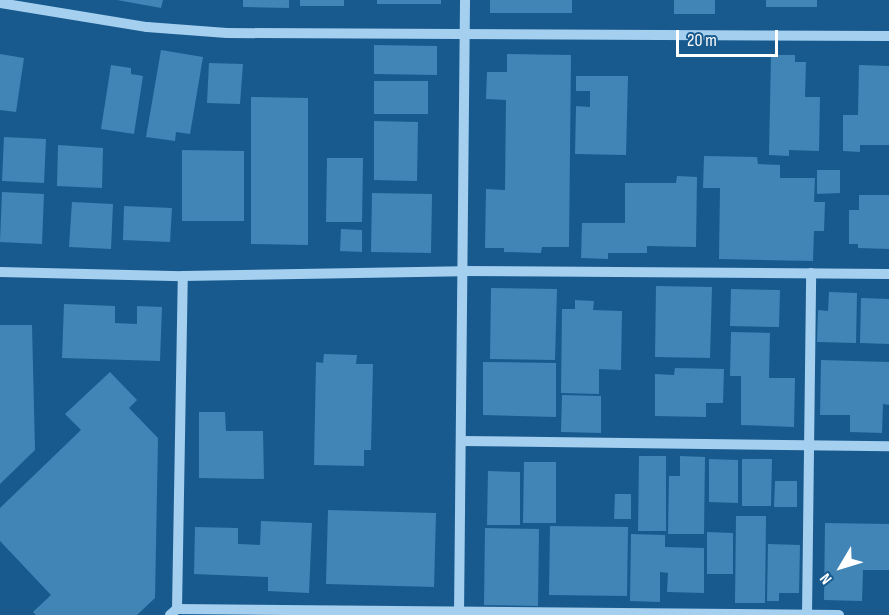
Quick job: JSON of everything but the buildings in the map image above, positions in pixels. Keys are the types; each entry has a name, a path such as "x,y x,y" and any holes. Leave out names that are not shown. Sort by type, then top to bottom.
{"street":[{"path":"459,613 465,0"},
{"path":"0,3 147,27 228,33 465,32 889,36"},
{"path":"0,272 183,276 462,271 889,274"},
{"path":"807,615 811,273"},
{"path":"183,276 174,612 839,615"},
{"path":"461,441 889,447"}]}
